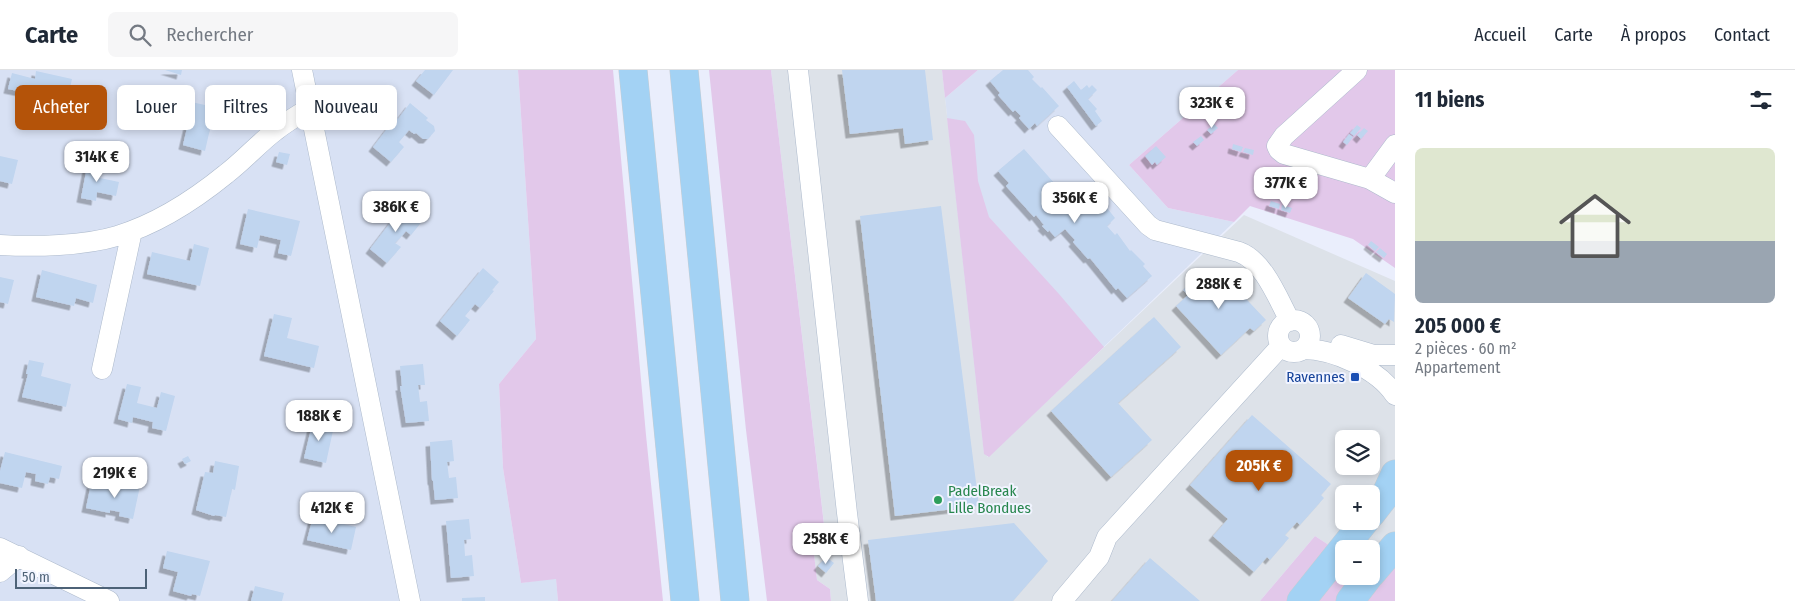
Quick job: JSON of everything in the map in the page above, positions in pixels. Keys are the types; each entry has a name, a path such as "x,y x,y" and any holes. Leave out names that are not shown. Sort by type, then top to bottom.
{"highway":[{"path":"633,70 685,601"},
{"path":"684,70 735,601"},
{"path":"718,415 730,447 738,480 754,601"},
{"path":"1380,502 1395,474"},
{"path":"1301,601 1358,530"},
{"path":"1380,563 1395,546"},
{"path":"1297,601 1331,563"},
{"path":"1350,601 1362,585"}],"street":[{"path":"302,70 305,85"},
{"path":"798,70 858,601"},
{"path":"1357,70 1284,136 1277,146 1284,154 1370,179 1395,193"},
{"path":"0,245 42,246 95,241 132,231 168,214 199,194 228,173 274,131 296,117"},
{"path":"1058,126 1148,225 1155,230 1239,252 1250,258 1261,270 1290,322"},
{"path":"314,130 410,601"},
{"path":"1370,179 1395,145"},
{"path":"102,369 132,231"},
{"path":"1305,340 1296,352 1290,352 1281,346 1278,341 1279,332 1284,324 1300,322 1305,340 1378,377 1395,395"},
{"path":"1305,340 1328,341 1367,354 1380,356 1395,355"},
{"path":"1062,601 1099,557 1107,537 1281,346"},
{"path":"0,548 20,556 109,601"},
{"path":"0,572 20,556"}],"shaded area":[{"path":"0,70 518,70 536,339 499,384 503,468 521,583 556,578 558,601 0,601"},
{"path":"518,70 613,70 663,601 558,601 556,579 521,583 503,468 499,384 536,339"},
{"path":"709,70 771,70 826,542 813,545 817,580 830,589 831,601 767,601 746,430"},
{"path":"771,70 942,70 984,453 988,457 1244,215 1395,281 1395,567 1380,571 1380,540 1335,540 1335,549 1315,536 1260,601 831,601 830,589 817,580 813,545 826,541"},
{"path":"942,70 978,70 945,98"},
{"path":"978,70 1238,70 1129,165 1168,208 1234,222 989,457 984,454 945,98"},
{"path":"1238,70 1395,70 1395,268 1353,239 1250,206 1234,222 1168,208 1129,165"},
{"path":"947,118 965,121 974,135 978,181 989,217 1104,347 989,457 984,454"},
{"path":"1315,536 1335,549 1335,585 1380,585 1380,573 1395,567 1395,601 1260,601"}],"building":[{"path":"165,70 182,70 181,75"},
{"path":"425,70 453,70 434,95 416,81"},
{"path":"842,70 925,70 933,140 905,144 903,128 850,134"},
{"path":"1003,70 1028,70 1034,77 1032,79 1059,106 1037,126 1035,123 1029,129 1019,118 1021,116 1015,110 1013,112 998,95 1000,93 990,81"},
{"path":"36,71 72,79 71,85 15,85 15,90 8,89 12,73 35,79"},
{"path":"1074,81 1081,90 1087,85 1089,88 1092,85 1097,90 1088,99 1097,109 1095,111 1102,121 1096,126 1067,87"},
{"path":"195,103 205,105 205,130 210,130 205,151 183,145 187,130 195,130"},
{"path":"410,103 428,118 426,120 434,126 435,131 428,139 423,139 409,130 399,142 404,147 391,162 373,147 386,130 397,130 398,119"},
{"path":"1214,124 1218,128 1211,134 1207,130"},
{"path":"1357,125 1361,128 1354,136 1350,133"},
{"path":"1364,128 1368,131 1361,139 1357,135"},
{"path":"1349,134 1353,137 1347,145 1343,142"},
{"path":"1201,136 1204,140 1197,146 1193,142"},
{"path":"1233,144 1243,147 1241,152 1232,149"},
{"path":"1156,146 1166,157 1157,165 1155,162 1152,165 1145,156"},
{"path":"1245,148 1254,150 1253,155 1243,152"},
{"path":"1024,149 1056,185 1054,186 1063,196 1065,194 1082,213 1092,205 1100,214 1107,208 1115,218 1107,226 1115,235 1117,233 1130,251 1145,264 1143,266 1152,276 1127,298 1118,288 1116,290 1090,258 1088,259 1073,242 1075,240 1065,229 1055,237 1049,230 1048,232 1036,215 1034,217 1006,186 1009,183 998,171"},
{"path":"279,152 290,154 287,165 276,162"},
{"path":"0,156 18,160 12,184 0,181"},
{"path":"88,162 102,165 100,178 119,182 116,196 97,192 96,201 81,198"},
{"path":"1271,201 1280,204 1279,209 1269,206"},
{"path":"407,205 424,219 411,235 406,231 395,243 401,247 387,263 370,249 393,219"},
{"path":"1282,205 1292,208 1290,213 1281,210"},
{"path":"941,206 979,506 895,516 860,216"},
{"path":"248,209 300,221 291,256 278,253 281,240 260,235 257,248 240,244"},
{"path":"1371,241 1379,247 1375,251 1368,245"},
{"path":"194,244 209,248 200,286 147,274 152,252 190,261"},
{"path":"1380,248 1387,254 1384,258 1376,252"},
{"path":"483,268 499,282 480,308 475,304 465,316 470,320 457,336 440,321"},
{"path":"1217,268 1266,320 1254,331 1250,328 1221,355 1176,306 1188,295 1183,290 1201,273 1206,278"},
{"path":"42,270 97,285 93,303 76,298 74,306 36,297"},
{"path":"1366,273 1395,294 1394,322 1389,319 1385,324 1348,298"},
{"path":"0,277 14,280 8,304 0,302"},
{"path":"274,314 292,318 287,338 319,346 314,368 264,356"},
{"path":"1154,317 1181,347 1118,403 1152,440 1111,477 1051,411"},
{"path":"29,360 44,363 41,376 71,384 66,407 22,397 28,374 26,374"},
{"path":"423,364 425,385 418,385 420,402 427,401 429,421 406,423 400,386 402,386 400,366"},
{"path":"127,384 141,387 137,403 157,408 161,392 175,396 166,431 152,428 153,422 133,417 132,423 118,419"},
{"path":"1252,415 1331,484 1321,495 1324,498 1300,525 1297,522 1285,535 1289,538 1270,560 1267,557 1254,572 1213,536 1228,519 1190,485"},
{"path":"313,421 334,426 326,463 304,458"},
{"path":"452,440 454,461 447,462 449,478 456,477 458,498 435,500 430,442"},
{"path":"5,452 62,466 59,479 50,477 48,484 35,481 36,474 26,472 22,488 0,483 0,471"},
{"path":"188,456 191,461 185,464 182,459"},
{"path":"215,461 239,466 235,490 232,489 226,517 214,516 196,510 205,472 213,473"},
{"path":"116,480 140,486 133,519 119,516 120,512 110,510 110,513 86,508 91,484 114,489"},
{"path":"313,517 356,527 351,550 307,540"},
{"path":"469,519 471,539 464,540 465,556 472,555 474,576 451,578 446,521"},
{"path":"1014,523 1048,561 1013,601 876,601 868,540"},
{"path":"167,551 210,561 200,596 192,594 191,596 173,591 178,572 163,568"},
{"path":"826,557 834,563 826,573 818,566"},
{"path":"1150,558 1200,601 1112,601"},
{"path":"255,586 284,593 282,601 251,601"},
{"path":"485,597 485,601 462,601 462,598"}],"place":[{"name":"Ravennes","path":"1355,377"},
{"name":"PadelBreak Lille Bondues","path":"938,500"}]}
